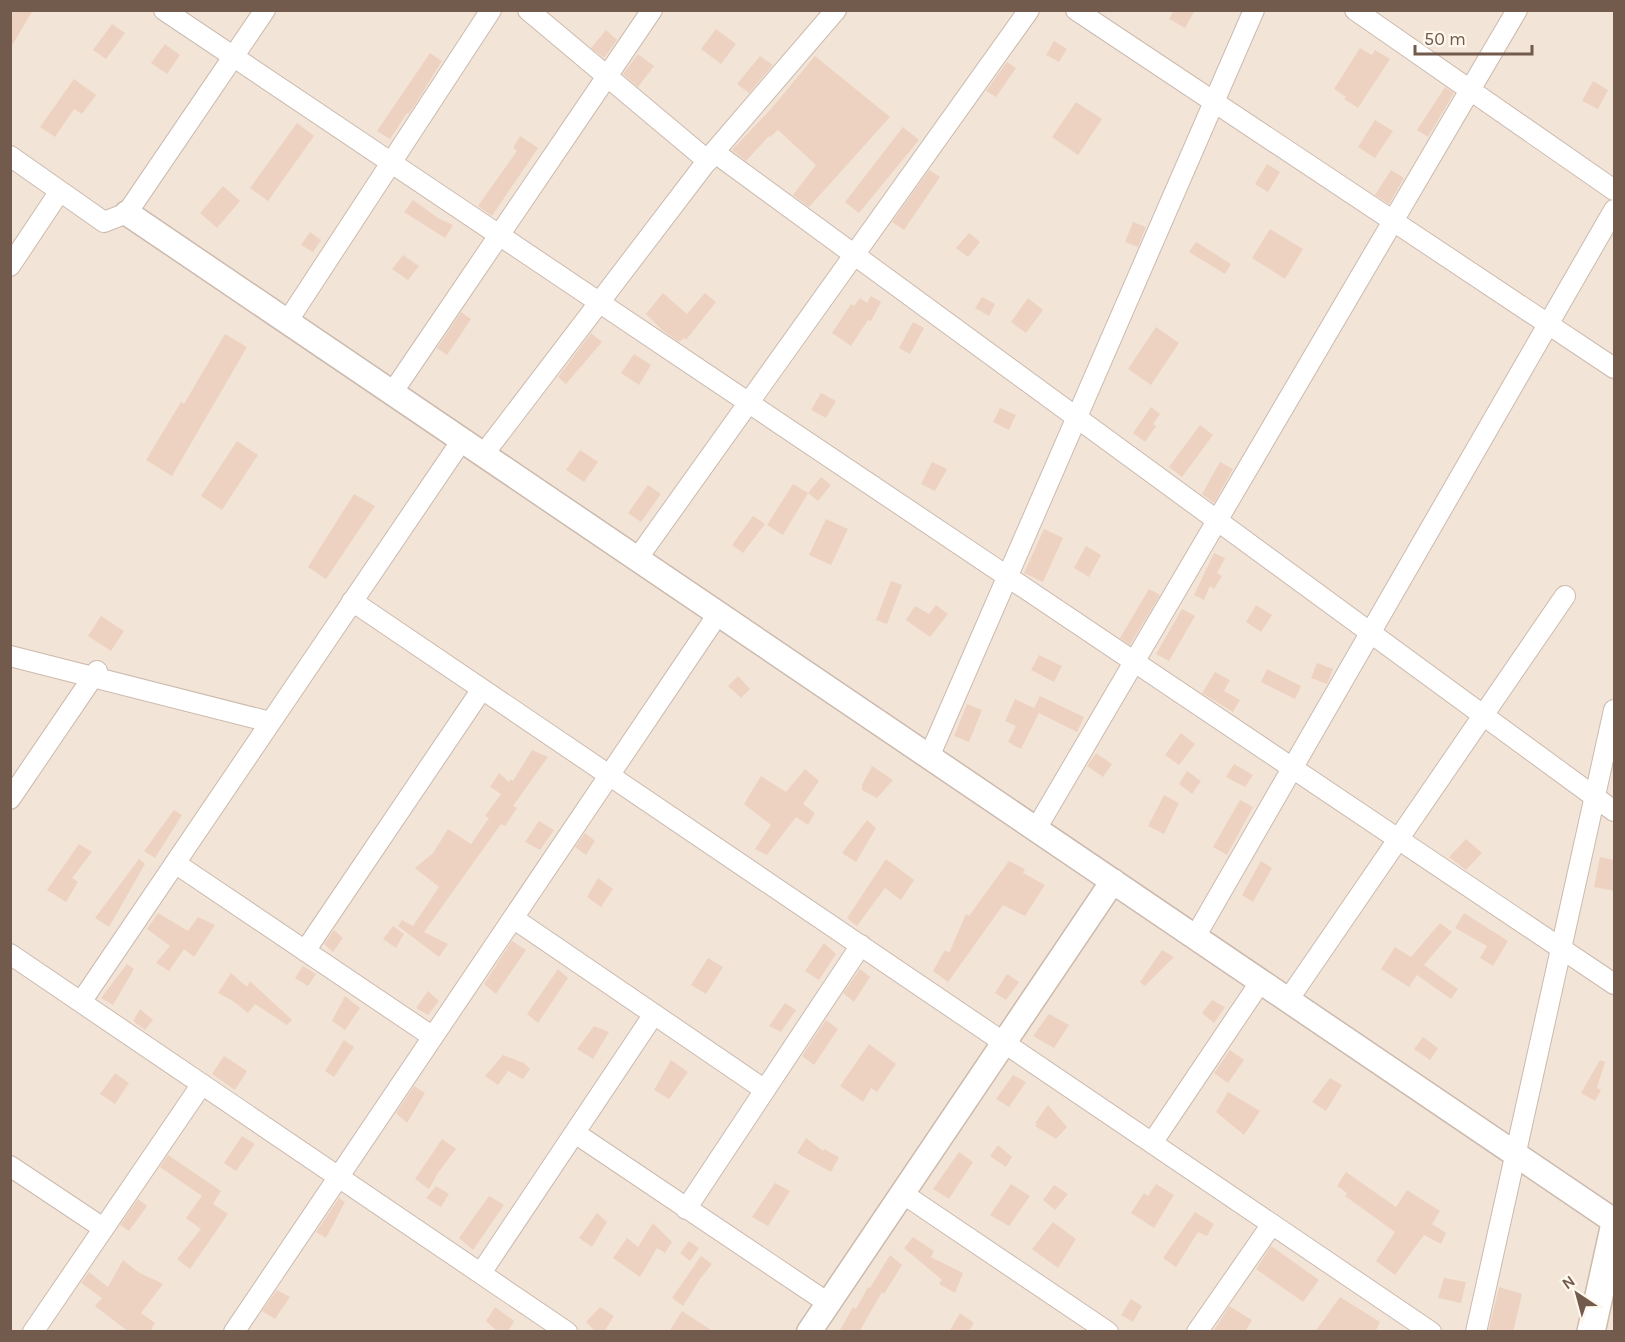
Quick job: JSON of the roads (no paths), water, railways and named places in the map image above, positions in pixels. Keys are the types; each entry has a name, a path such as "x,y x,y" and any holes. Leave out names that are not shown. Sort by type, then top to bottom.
{"main road":[{"path":"1591,1332 1614,1228"}],"street":[{"path":"164,10 1614,984"},
{"path":"10,156 104,222 127,213 265,10"},
{"path":"287,322 491,10"},
{"path":"528,10 607,77 711,157 854,255 1614,811"},
{"path":"392,393 652,10"},
{"path":"483,455 711,157 836,10"},
{"path":"637,559 1029,10"},
{"path":"1076,10 1614,368"},
{"path":"929,757 1254,10"},
{"path":"1355,10 1614,190"},
{"path":"1036,829 1517,10"},
{"path":"10,266 60,191"},
{"path":"1195,937 1614,210"},
{"path":"127,213 1614,1221"},
{"path":"81,1002 462,440"},
{"path":"1288,1000 1565,596"},
{"path":"352,601 1431,1332"},
{"path":"241,1329 339,1177 718,614"},
{"path":"10,656 95,674 270,722"},
{"path":"10,799 95,674"},
{"path":"305,951 482,689"},
{"path":"1476,1332 1614,710"},
{"path":"175,863 433,1037"},
{"path":"809,1332 1113,881"},
{"path":"513,918 765,1090"},
{"path":"686,1209 861,945"},
{"path":"10,954 567,1332"},
{"path":"1152,1143 1261,981"},
{"path":"481,1273 654,1014"},
{"path":"33,1332 202,1084"},
{"path":"575,1133 828,1304"},
{"path":"10,1166 103,1228"},
{"path":"902,1193 1108,1332"},
{"path":"1197,1332 1272,1224"}]}
